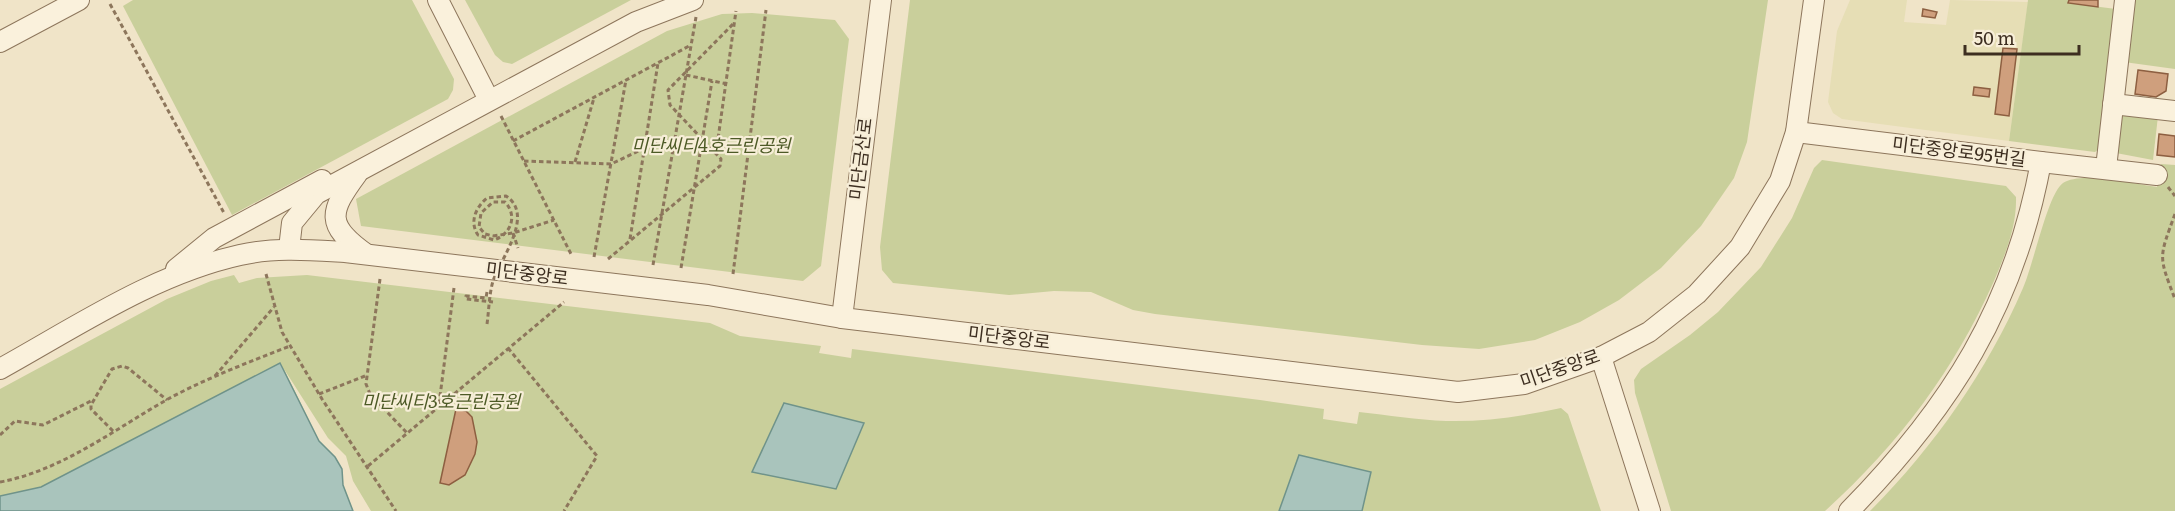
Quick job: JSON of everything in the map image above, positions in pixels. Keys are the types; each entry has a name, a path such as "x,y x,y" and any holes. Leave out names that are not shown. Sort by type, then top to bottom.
{"street":[{"path":"0,42 80,0"},
{"path":"438,0 495,108"},
{"path":"873,0 881,0"},
{"name":"미단금산로","path":"842,318 881,0"},
{"name":"미단중앙로","path":"0,369 162,280 241,254 289,249 368,255 708,295 842,318 1458,392 1524,384 1601,357 1648,332 1697,294 1740,247 1780,181 1796,132 1814,0"},
{"path":"2106,168 2125,0"},
{"path":"162,280 214,237 319,181 362,167 495,108 636,22 694,9"},
{"path":"2113,104 2175,111"},
{"name":"미단중앙로95번길","path":"1796,132 2042,162 2034,203 2019,254 1975,351 1920,433 1849,511"},
{"path":"2042,162 2157,175"},
{"path":"289,249 292,223 306,203 316,194 362,167"},
{"path":"362,167 338,199 335,217 340,231 350,242 368,255"},
{"path":"1601,357 1650,511"}],"path":[{"path":"110,4 228,221"},
{"path":"653,264 691,45 694,9"},
{"path":"716,153 736,10"},
{"path":"733,274 766,10"},
{"path":"608,259 720,166 721,159 668,101 668,90 735,22"},
{"path":"513,141 691,45"},
{"path":"630,241 658,63"},
{"path":"686,73 727,84"},
{"path":"594,257 627,80"},
{"path":"681,268 712,81"},
{"path":"575,162 594,97"},
{"path":"495,108 572,254"},
{"path":"646,137 673,148"},
{"path":"675,141 701,148"},
{"path":"523,160 611,164 645,148"},
{"path":"487,324 494,280 518,218 515,204 506,196 487,198 475,215 474,230 478,235 494,240 504,234 510,225 512,212 500,200 493,202 481,213 479,227 485,234 492,236 513,233 554,220"},
{"path":"2175,214 2161,255 2162,265 2175,299"},
{"path":"513,233 518,248"},
{"path":"266,274 282,332 319,394 396,511"},
{"path":"380,279 365,376 370,394 407,433"},
{"path":"439,406 454,288"},
{"path":"487,292 486,298 466,296 465,299 491,302"},
{"path":"368,466 564,302"},
{"path":"213,377 274,307"},
{"path":"0,482 19,478 83,449 167,400 213,377 290,345"},
{"path":"508,348 597,456 564,511"},
{"path":"114,432 91,409 93,400 112,369 122,366 138,375 167,400"},
{"path":"319,394 365,376"},
{"path":"0,435 15,421 43,425 93,400"}],"shaded area":[{"path":"1850,0 1907,0 1904,22 1946,25 1950,0 2028,2 2009,141 1842,119 1833,113 1828,102 1837,31"}],"green space":[{"path":"133,0 412,0 454,79 453,90 448,99 232,215 123,6"},
{"path":"465,0 631,0 512,64 503,62 495,55"},
{"path":"910,0 1768,0 1747,142 1734,178 1701,226 1661,268 1619,300 1580,322 1535,340 1479,349 1422,345 1155,314 1133,310 1091,292 1054,291 1009,295 893,283 882,270 880,247"},
{"path":"2028,0 2069,0 2069,3 2116,9 2100,148 2095,152 2009,141"},
{"path":"2132,0 2175,0 2175,69 2124,62"},
{"name":"미단씨티4호근린공원","path":"752,13 835,20 849,39 821,266 803,281 361,226 356,199 667,31 722,14"},
{"path":"2123,115 2158,116 2153,160 2116,153 2119,119"},
{"path":"1822,160 2006,186 2016,197 2015,219 1994,281 1961,346 1922,405 1877,460 1825,511 1671,511 1635,393 1634,380 1641,369 1690,335 1718,312 1761,267 1792,218 1814,168"},
{"path":"2161,164 2175,165 2175,511 1870,511 1916,461 1937,434 1957,407 1993,349 2027,278 2046,215 2057,189 2063,183 2082,178 2108,179 2157,187"},
{"name":"미단씨티3호근린공원","path":"234,275 239,283 257,278 307,275 710,323 740,336 821,346 819,353 851,358 852,349 1260,400 1324,409 1323,419 1357,424 1359,412 1424,420 1475,421 1561,408 1568,414 1601,511 1362,511 1371,472 1299,455 1279,511 371,511 353,481 346,456 328,438 284,369 319,441 335,457 342,469 343,485 353,511 0,511 0,389 167,299 211,281"}],"water":[{"path":"280,363 319,441 335,457 342,469 343,485 353,511 0,511 0,496 41,487"},
{"path":"784,403 864,423 836,489 752,472"},
{"path":"1299,455 1371,472 1362,511 1279,511"}],"building":[{"path":"2069,0 2098,0 2098,7 2068,3"},
{"path":"1923,9 1937,12 1935,18 1922,16"},
{"path":"2003,48 2017,49 2009,116 1995,114"},
{"path":"2138,70 2168,74 2166,91 2156,97 2135,94"},
{"path":"1974,87 1990,89 1989,97 1973,95"},
{"path":"2159,134 2175,136 2175,157 2157,155"},
{"path":"456,409 466,411 472,417 477,442 475,454 465,475 449,485 440,483"}]}
